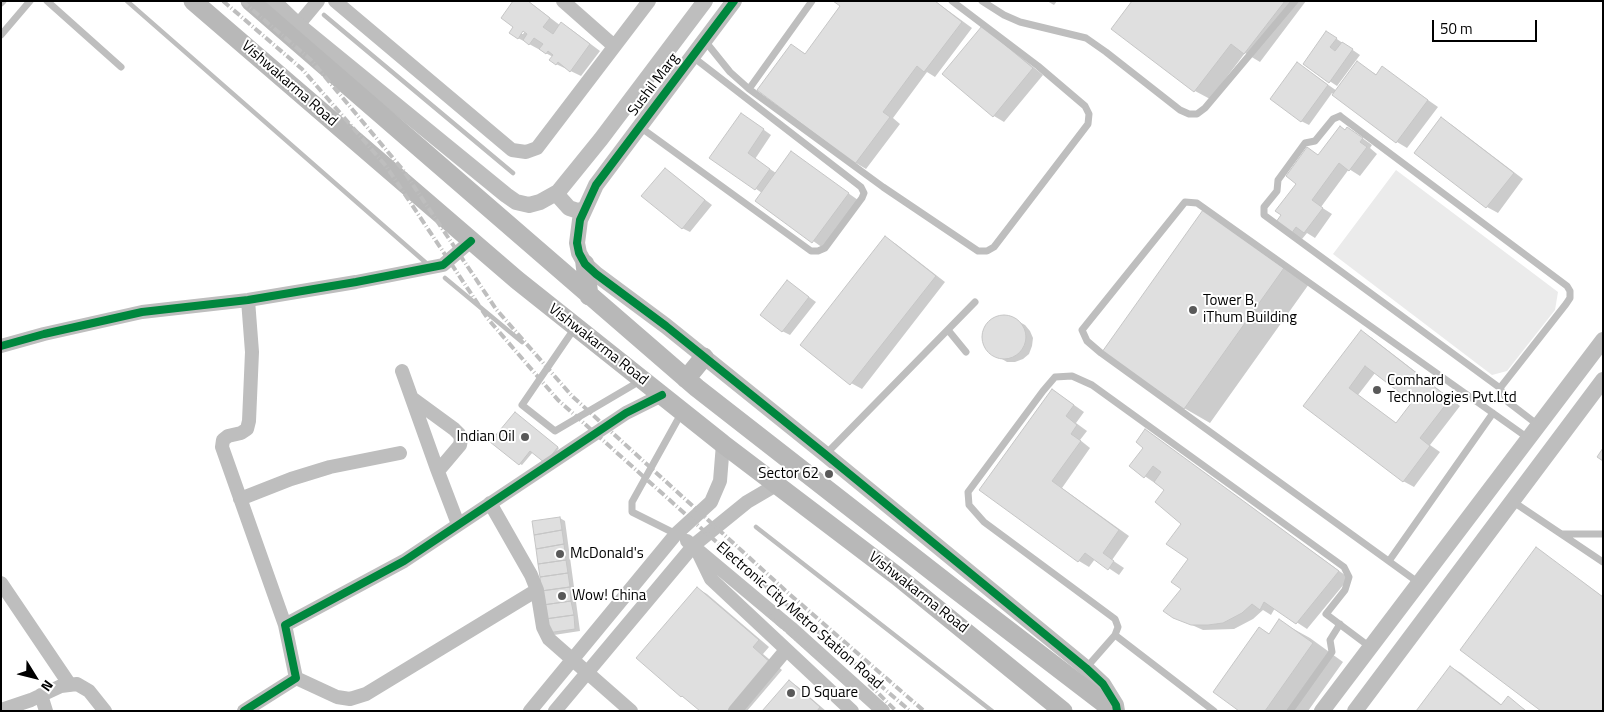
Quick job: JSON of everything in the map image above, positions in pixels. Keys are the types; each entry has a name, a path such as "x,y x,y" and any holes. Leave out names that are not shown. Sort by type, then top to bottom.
{"main road":[{"name":"Vishwakarma Road","path":"193,1 517,280 723,444 897,576 1063,711"},
{"name":"Vishwakarma Road","path":"250,1 371,96 589,296 686,379 913,557 1116,711"},
{"path":"585,264 589,296"},
{"path":"686,379 704,357"},
{"path":"897,576 911,578 915,574 918,570 918,564 913,557"},
{"path":"940,610 934,600 938,590 943,587 956,590"}],"street":[{"path":"273,1 371,96 516,202 529,205 540,202 558,192 560,198 569,208 578,211 585,209"},
{"path":"298,24 318,1"},
{"path":"334,1 512,150 526,152 537,148 649,1"},
{"path":"563,1 614,46"},
{"name":"Sushil Marg","path":"558,192 601,139 705,1"},
{"name":"Sushil Marg","path":"585,264 579,253 577,243 580,220 596,185 734,1"},
{"path":"1,346 44,334 142,312 248,300 443,265 471,241"},
{"path":"585,264 825,454 1086,668 1103,684 1116,705 1116,711"},
{"path":"248,300 252,352 249,420 247,429 241,433 228,436 223,440 222,447 285,625 296,678"},
{"path":"1322,711 1603,340"},
{"path":"402,371 458,524"},
{"path":"1354,711 1512,501 1601,387"},
{"path":"285,625 404,561 626,413 662,396"},
{"path":"413,399 454,429 461,439 460,446 438,471"},
{"path":"530,711 676,534 711,502 720,481 723,444"},
{"path":"240,500 291,479 330,467 400,453"},
{"path":"555,711 694,545 747,502 776,485"},
{"path":"490,503 531,575 537,590 543,627 549,639 631,711"},
{"name":"Electronic City Metro Station Road","path":"676,534 694,545 791,628 883,711"},
{"path":"694,545 711,579 846,709"},
{"path":"1,583 70,685"},
{"path":"296,678 337,697 350,699 366,694 537,590"},
{"path":"736,711 786,650"},
{"path":"244,711 296,678"},
{"path":"2,708 41,696 61,686 77,684 89,691 106,711"},
{"path":"41,696 46,711"}],"lane":[{"path":"47,1 121,67"},
{"path":"749,89 812,1"},
{"path":"704,41 730,72 749,89 883,187 978,251 987,252 994,247 1088,124 1089,114 1085,106 1038,66 952,1"},
{"path":"982,1 1004,15 1020,22 1086,38 1180,110 1189,114 1197,114 1205,108 1295,1"},
{"path":"1,34 27,2"},
{"path":"640,127 811,251 818,252 825,248 852,212 864,193 861,187 692,57"},
{"path":"1500,388 1570,298 1570,291 1567,286 1340,116 1333,119 1315,141 1305,143 1278,180 1277,191 1264,207 1264,215 1500,388 1508,402 1534,431"},
{"path":"1419,583 1101,353 1087,341 1082,330 1185,202 1197,203 1494,413 1534,431"},
{"path":"825,454 975,302"},
{"path":"576,327 522,405 555,432 642,380"},
{"path":"948,330 966,352"},
{"path":"1086,668 1115,635 1118,627 1115,620 984,522 969,505 968,492 1043,390 1055,377 1072,376 1092,385 1344,568 1349,578 1345,590 1326,614 1370,647"},
{"path":"676,534 632,512 632,502 683,412"},
{"path":"1389,561 1494,413"},
{"path":"1512,501 1603,562"},
{"path":"1562,534 1603,534"},
{"path":"1290,711 1332,652 1330,640 1340,624"},
{"path":"1115,635 1214,711"}],"shaded area":[{"path":"1396,170 1558,292 1555,310 1507,371 1492,375 1333,254"}],"building":[{"path":"513,1 528,1 550,18 543,27 553,34 561,22 590,44 570,72 558,62 556,65 549,60 553,55 548,51 546,54 539,49 543,44 534,38 529,45 523,40 527,34 523,31 518,39 509,33 513,27 501,18"},
{"path":"833,1 935,1 962,22 924,72 917,66 883,112 890,117 855,164 757,90 791,44 805,54 840,6"},
{"path":"1132,1 1285,1 1244,54 1231,44 1194,92 1111,29"},
{"path":"982,26 1033,68 993,117 942,74"},
{"path":"1326,31 1337,38 1330,47 1335,51 1342,42 1353,49 1329,83 1303,64"},
{"path":"1357,61 1376,75 1382,66 1428,100 1396,143 1332,95"},
{"path":"1297,62 1328,85 1301,122 1270,99"},
{"path":"741,113 764,129 748,153 770,169 755,190 709,158"},
{"path":"1441,117 1514,173 1486,208 1414,153"},
{"path":"1340,126 1345,130 1347,127 1363,138 1360,142 1367,147 1349,171 1339,163 1312,200 1323,208 1304,233 1296,227 1291,234 1276,222 1281,215 1275,211 1296,184 1286,176 1307,147 1318,155"},
{"path":"791,151 849,193 812,243 755,201"},
{"path":"665,168 705,200 682,229 641,196"},
{"name":"Tower B, iThum Building","path":"1203,210 1284,268 1184,409 1102,352"},
{"path":"885,236 936,276 850,385 800,345"},
{"path":"787,280 809,297 782,332 760,315"},
{"path":"1004,315 1016,319 1022,325 1026,337 1022,349 1016,355 1004,359 992,355 986,349 982,337 986,325 992,319"},
{"path":"1361,330 1450,399 1420,438 1430,446 1403,482 1303,406","holes":["1365,366 1412,402 1396,423 1349,388"]},
{"path":"1052,389 1074,405 1066,416 1077,425 1071,434 1081,441 1052,481 1119,530 1103,553 1114,561 1108,570 1085,553 1078,562 979,490"},
{"path":"515,412 558,447 545,463 530,451 519,465 490,442"},
{"path":"1145,429 1339,571 1296,624 1264,602 1260,610 1252,604 1242,613 1223,623 1208,625 1191,625 1173,618 1163,611 1181,589 1171,582 1188,559 1166,544 1181,524 1155,502 1164,490 1154,482 1161,472 1153,466 1144,478 1129,466 1143,448 1136,442"},
{"path":"1603,448 1603,461 1597,457"},
{"path":"560,517 562,530 534,535 532,521"},
{"path":"562,530 564,544 536,549 534,535"},
{"path":"564,544 566,560 538,564 536,549"},
{"path":"1536,547 1603,597 1603,711 1541,711 1460,650"},
{"path":"566,560 568,573 540,577 538,564"},
{"path":"568,573 570,587 541,591 540,577"},
{"path":"570,587 571,601 543,605 541,591"},
{"path":"697,587 759,640 753,647 772,664 732,711 700,711 636,658"},
{"path":"571,601 574,615 545,619 543,605"},
{"path":"574,615 575,629 547,633 545,619"},
{"path":"1279,619 1313,643 1265,711 1239,711 1213,692 1259,627 1269,634"},
{"path":"1450,666 1501,705 1508,696 1526,711 1416,711"},
{"name":"D Square","path":"789,680 820,707 817,711 762,711"}],"waterway":[{"path":"127,1 425,262"},
{"path":"324,15 513,173"},
{"path":"445,278 522,342"},
{"path":"756,527 992,711"}],"railway":[{"path":"223,1 302,69 386,166 488,319 558,400 779,598 910,711"},
{"path":"242,1 311,60 403,170 496,309 572,396 787,592 924,711"},
{"path":"766,613 879,711"},
{"path":"869,684 896,711"}],"cycle path":[{"path":"734,1 596,185 580,220 577,243 579,253 585,264 596,274 666,326 1086,668 1103,684 1116,705 1117,711"},
{"path":"1,346 44,334 142,312 248,300 443,265 471,241"},
{"path":"244,711 296,678 285,625 404,561 626,413 662,395"}],"place":[{"name":"Tower B, iThum Building","path":"1193,310"},
{"name":"Comhard Technologies Pvt.Ltd","path":"1377,390"},
{"name":"Indian Oil","path":"525,437"},
{"name":"Sector 62","path":"829,474"},
{"name":"McDonald's","path":"560,554"},
{"name":"Wow! China","path":"562,596"},
{"name":"D Square","path":"791,693"}]}
